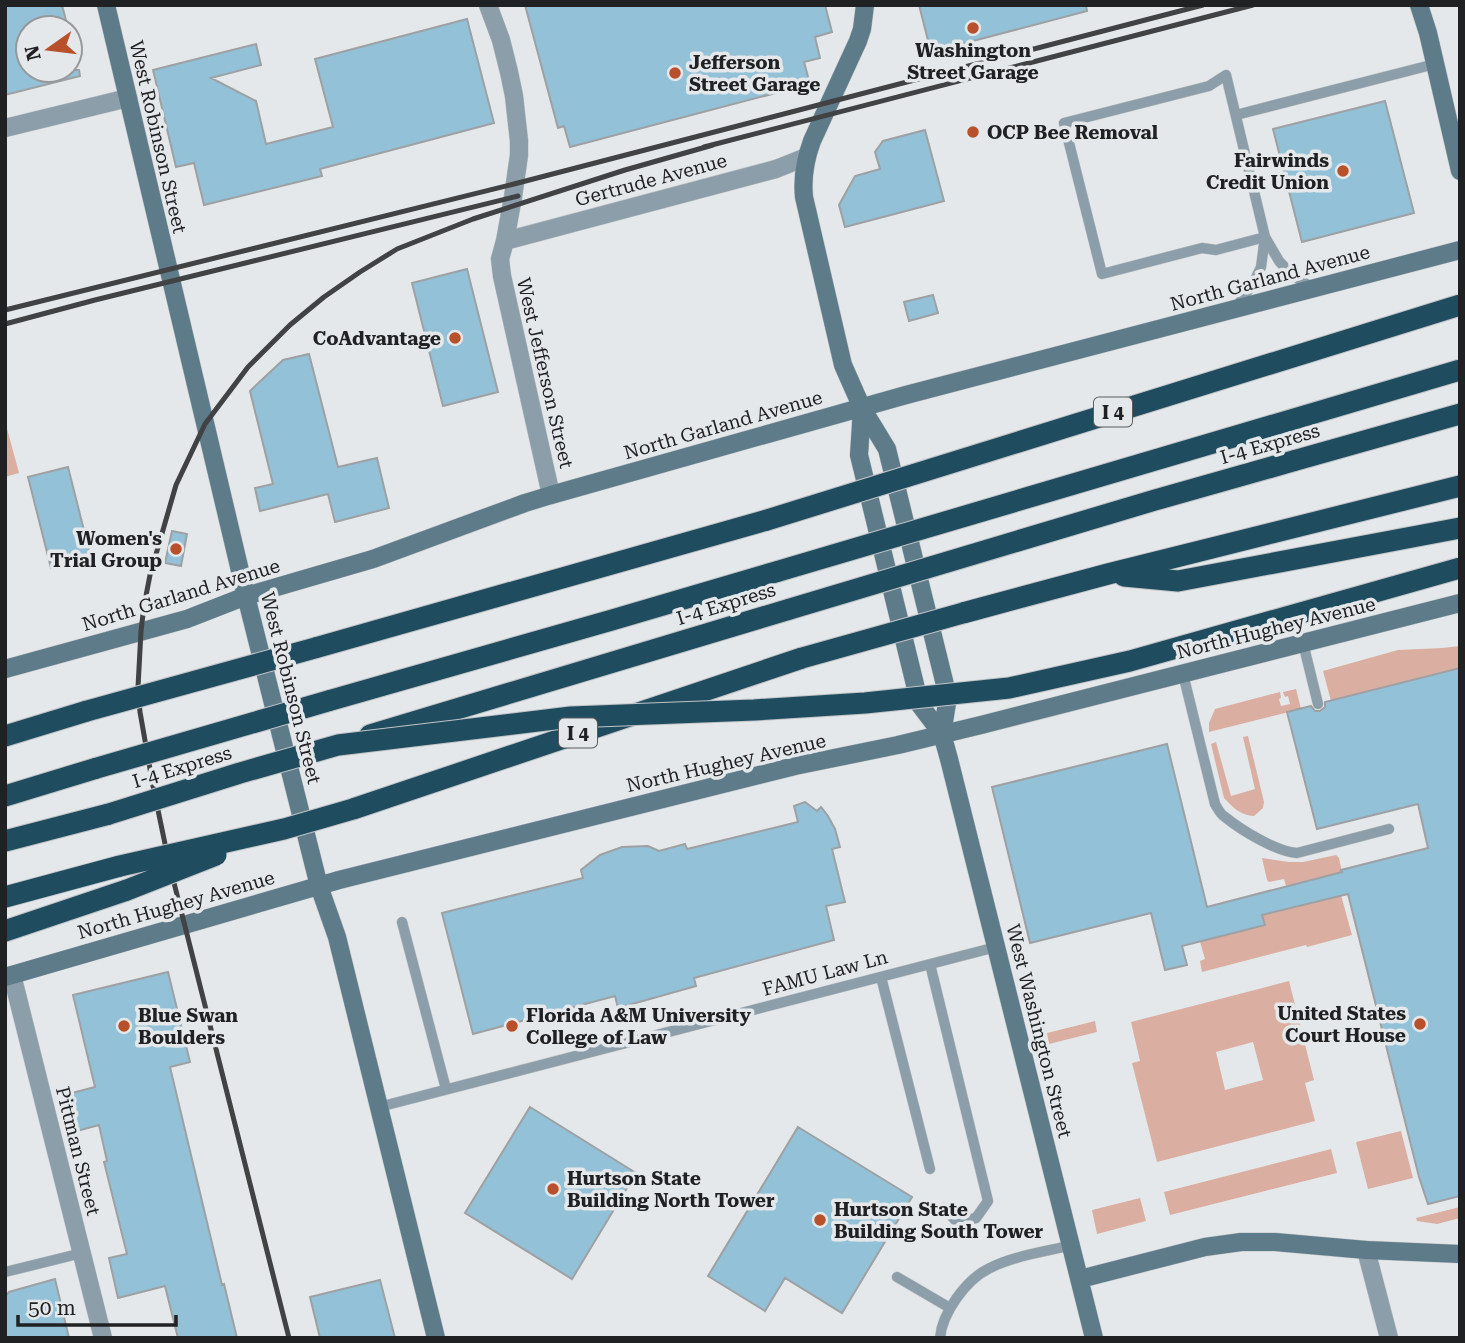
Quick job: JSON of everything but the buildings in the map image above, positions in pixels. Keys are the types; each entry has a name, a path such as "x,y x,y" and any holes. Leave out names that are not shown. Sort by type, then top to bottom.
{"highway":[{"name":"I 4","path":"5,736 767,520 1460,305"},
{"name":"I-4 Express","path":"5,796 1460,370"},
{"name":"I-4 Express","path":"5,841 109,814 1155,500 1460,414"},
{"name":"I 4","path":"5,897 120,866 284,829 802,658 1108,574 1460,486"},
{"path":"1108,574 1178,581 1460,528"},
{"path":"338,745 571,717 782,709 1010,688 1130,661 1460,568"},
{"path":"5,931 127,890 284,829"}],"street":[{"name":"West Robinson Street","path":"106,5 246,596 319,886 337,937 436,1338"},
{"path":"488,5 509,72 519,141 505,241"},
{"name":"West Washington Street","path":"865,5 858,41 806,157 803,186 806,210 843,365 862,408 887,449 948,697 942,734"},
{"path":"1419,5 1460,171"},
{"path":"5,128 128,98"},
{"name":"Gertrude Avenue","path":"505,241 776,169 806,157"},
{"name":"West Jefferson Street","path":"505,241 500,259 503,286 551,495"},
{"name":"North Garland Avenue","path":"5,669 187,619 246,596 373,559 551,495 862,408 1460,250"},
{"name":"West Washington Street","path":"862,408 859,455 920,705 942,734 1094,1338"},
{"name":"North Hughey Avenue","path":"9,976 319,886 795,766 898,745 1460,603"},
{"name":"Pittman Street","path":"9,976 103,1338"},
{"path":"1080,1279 1205,1247 1241,1242 1275,1241 1366,1250 1460,1254"},
{"path":"1366,1250 1390,1338"}],"lane":[{"path":"1236,115 1435,64"},
{"path":"1265,237 1216,250 1202,248 1102,274 1064,123 1209,86 1226,75 1265,237 1279,261 1290,273 1313,288"},
{"path":"1236,309 1261,267 1265,237"},
{"path":"1303,643 1318,704"},
{"path":"1183,674 1215,804 1222,816 1268,844 1297,853 1389,830"},
{"path":"402,922 446,1089"},
{"name":"FAMU Law Ln","path":"379,1107 996,947"},
{"path":"930,964 988,1201 976,1218 957,1222 944,1208"},
{"path":"881,977 930,1169"},
{"path":"940,1338 940,1331 950,1308 964,1288 987,1269 1017,1258 1072,1245"},
{"path":"5,1272 82,1253"},
{"path":"897,1277 950,1308"}],"shaded area":[{"path":"5,421 19,473 5,477"},
{"path":"1460,646 1460,668 1331,701 1323,671 1398,650"},
{"path":"1296,689 1301,709 1209,732 1209,723 1215,709 1280,692 1281,706 1290,704 1288,696 1285,697 1283,692"},
{"path":"1248,736 1264,802 1263,808 1254,816 1238,810 1224,798 1211,744 1216,742 1231,796 1255,789 1243,737"},
{"path":"1336,855 1342,872 1286,886 1284,879 1269,882 1267,880 1262,858 1303,862"},
{"path":"1341,895 1352,935 1202,972 1200,961 1205,959 1200,942 1264,925 1262,915"},
{"path":"1289,981 1314,1080 1305,1083 1315,1121 1157,1162 1132,1063 1140,1061 1131,1022","holes":["1253,1042 1263,1080 1225,1090 1216,1052"]},
{"path":"1095,1021 1097,1032 1049,1044 1047,1033"},
{"path":"1401,1131 1413,1178 1368,1189 1356,1142"},
{"path":"1331,1149 1337,1173 1170,1215 1164,1192"},
{"path":"1140,1198 1146,1221 1097,1234 1092,1210"},
{"path":"1460,1207 1460,1218 1437,1224 1417,1221 1416,1218"}],"railway":[{"path":"5,310 514,184 1203,5"},
{"path":"704,147 1253,5"},
{"path":"289,1338 169,863 140,712 138,687 144,606 150,575 176,485 205,424 248,367 290,325 360,272 397,249 473,219 713,145"},
{"path":"5,324 518,196"}],"place":[{"name":"Washington Street Garage","path":"973,28"},
{"name":"Jefferson Street Garage","path":"675,73"},
{"name":"OCP Bee Removal","path":"973,132"},
{"name":"Fairwinds Credit Union","path":"1343,171"},
{"name":"CoAdvantage","path":"455,338"},
{"name":"Women's Trial Group","path":"176,549"},
{"name":"United States Court House","path":"1420,1024"},
{"name":"Blue Swan Boulders","path":"124,1026"},
{"name":"Florida A&M University College of Law","path":"512,1026"},
{"name":"Hurtson State Building North Tower","path":"553,1189"},
{"name":"Hurtson State Building South Tower","path":"820,1220"}]}
